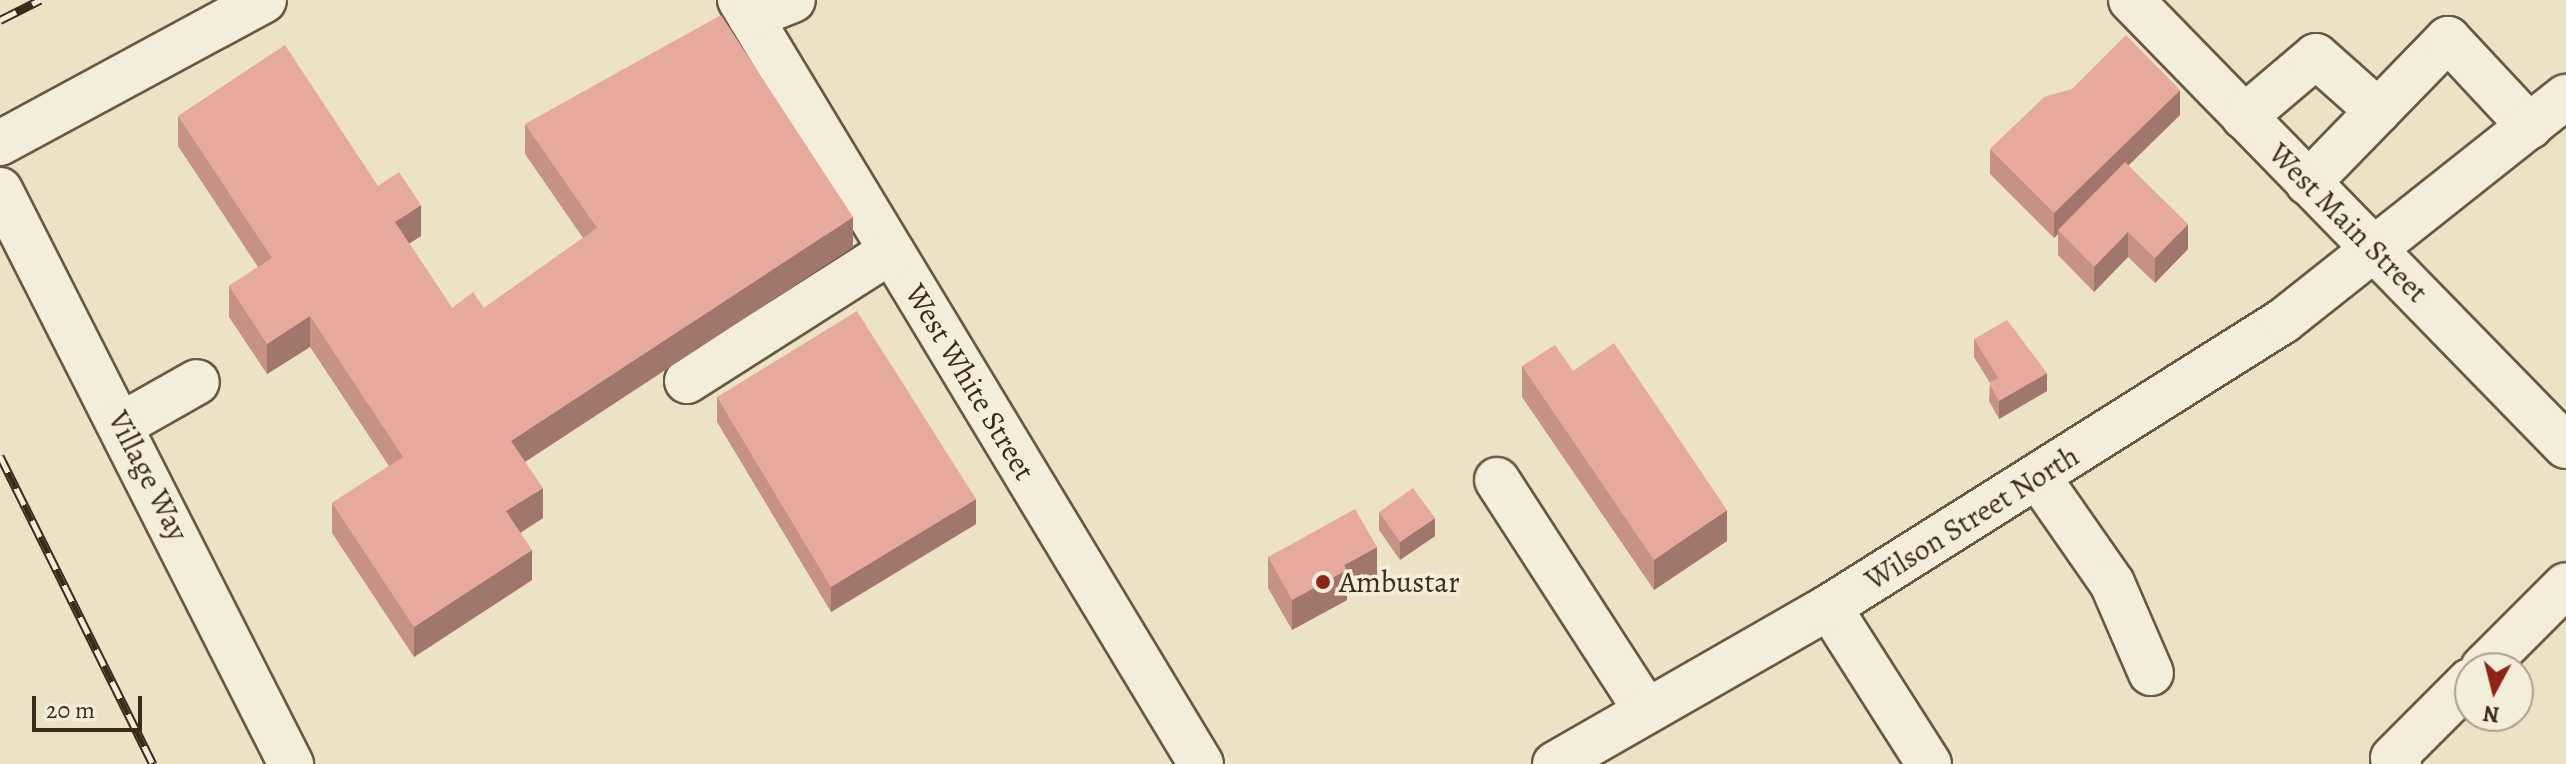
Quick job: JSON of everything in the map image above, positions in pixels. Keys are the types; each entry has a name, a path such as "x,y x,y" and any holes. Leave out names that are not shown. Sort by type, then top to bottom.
{"street":[{"path":"0,143 264,0"},
{"path":"745,9 793,0"},
{"name":"West Main Street","path":"2131,0 2566,446"},
{"name":"West White Street","path":"745,9 1201,764"},
{"path":"2308,183 2448,39 2530,127"},
{"path":"2244,117 2316,56 2378,111"},
{"name":"Wilson Street North","path":"1555,764 1645,709 1829,607 2283,321 2566,97"},
{"name":"Village Way","path":"0,190 291,764"},
{"path":"687,381 891,251"},
{"path":"121,425 197,382"},
{"path":"2038,477 2112,583 2151,673"},
{"path":"1497,480 1645,709"},
{"path":"2499,652 2566,585"},
{"path":"1829,607 1929,764"},
{"path":"2399,764 2393,758 2454,697"}],"building":[{"path":"721,15 853,217 511,441 543,488 506,511 532,550 414,627 332,503 403,457 310,316 267,344 229,286 272,258 178,116 285,45 378,186 399,172 421,205 395,222 452,308 473,292 484,308 597,228 525,124"},
{"path":"2126,35 2180,90 2054,213 1990,149 2044,97 2072,89"},
{"path":"2125,162 2188,224 2155,258 2128,232 2094,267 2058,230"},
{"path":"857,311 976,499 831,587 717,397"},
{"path":"2007,320 2047,373 1999,401 1989,383 1998,378 1974,339"},
{"path":"1614,343 1727,510 1654,560 1522,366 1555,345 1573,371"},
{"path":"1413,488 1435,518 1400,542 1379,512"},
{"path":"1355,509 1377,547 1344,565 1347,570 1292,600 1268,557"}],"railway":[{"path":"0,20 40,0"},
{"path":"0,456 153,764"}],"place":[{"name":"Ambustar","path":"1323,582"}]}
